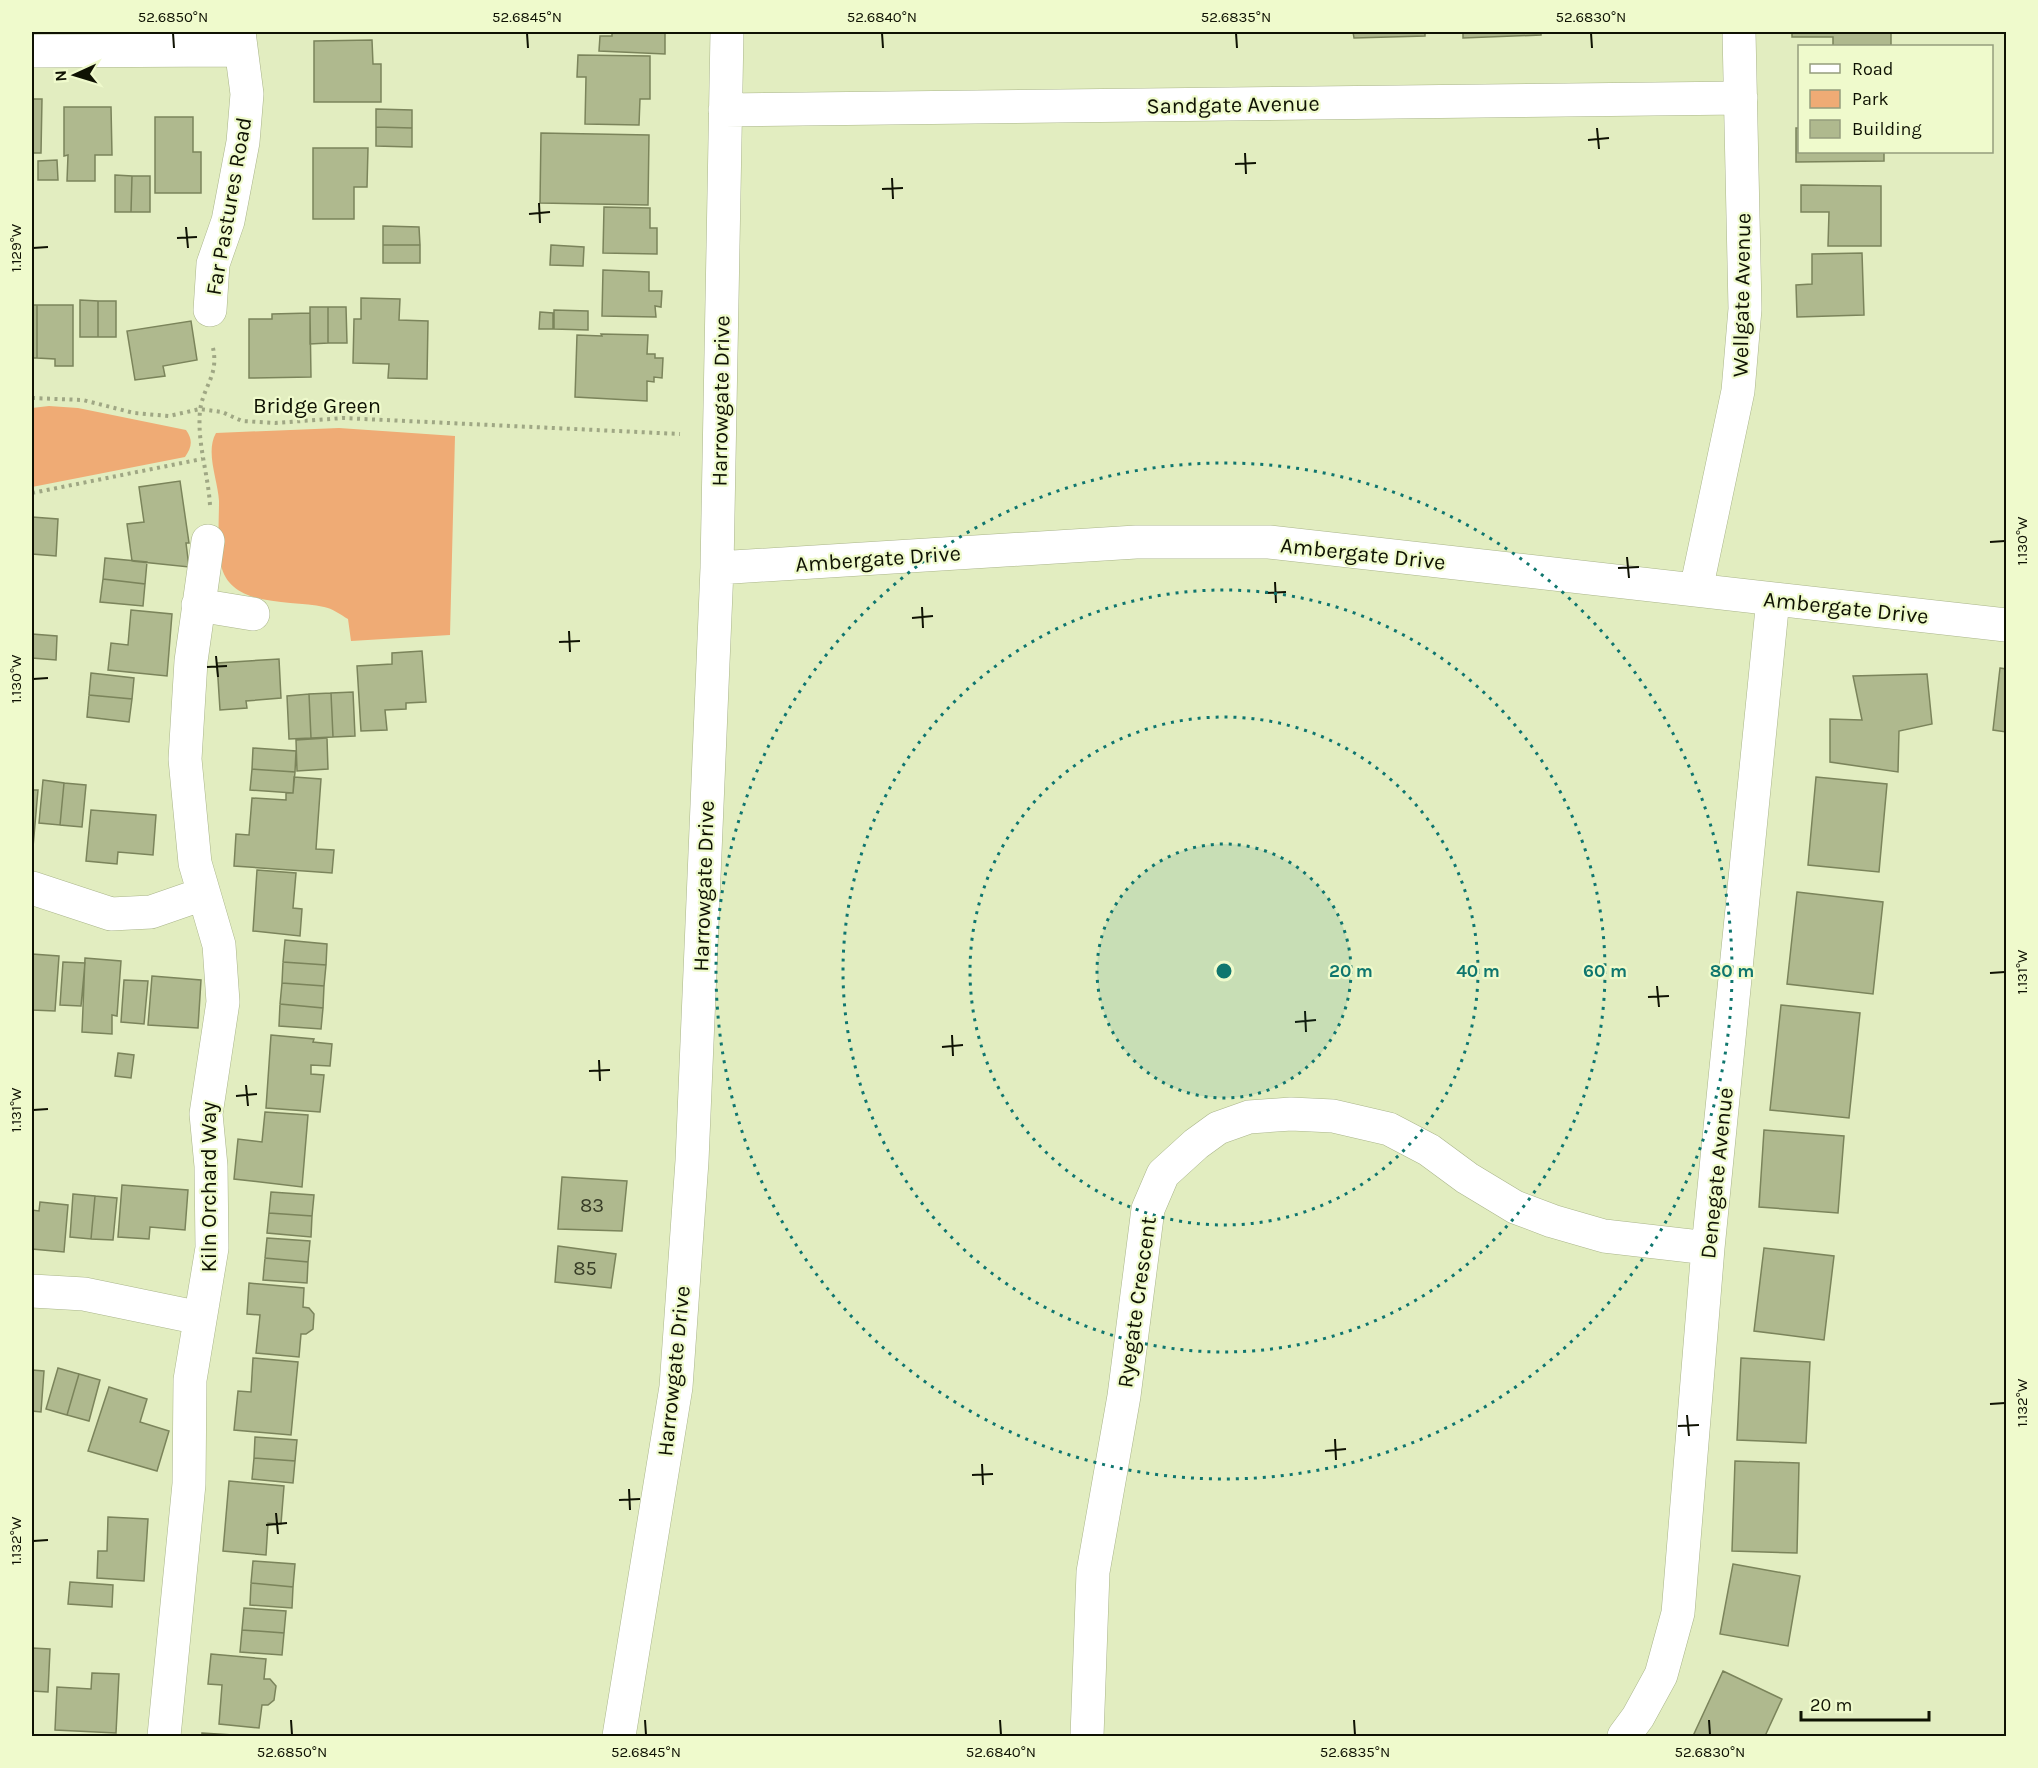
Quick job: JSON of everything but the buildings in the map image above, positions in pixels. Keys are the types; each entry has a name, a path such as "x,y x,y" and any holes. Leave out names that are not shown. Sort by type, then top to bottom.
{"street":[{"name":"Harrowgate Drive","path":"619,1737 676,1387 692,1161 717,568 726,32"},
{"name":"Wellgate Avenue","path":"1696,590 1738,391 1745,309 1739,32"},
{"path":"32,51 140,41 239,41"},
{"name":"Far Pastures Road","path":"210,310 213,264 228,221 243,142 247,94 239,41"},
{"name":"Sandgate Avenue","path":"725,110 1741,98"},
{"name":"Kiln Orchard Way","path":"164,1737 190,1464 190,1380 212,1248 212,1183 206,1114 222,1019 224,982 219,945 203,894 191,835 185,759 187,698 208,541"},
{"name":"Ambergate Drive","path":"717,568 1136,542 1269,542 2007,625"},
{"name":"Denegate Avenue","path":"1624,1737 1638,1718 1661,1675 1678,1613 1708,1248 1773,598"},
{"path":"198,605 253,614"},
{"path":"32,888 111,914 151,912 203,894"},
{"name":"Ryegate Crescent","path":"1088,1737 1093,1572 1124,1396 1148,1209 1163,1174 1196,1144 1218,1128 1249,1117 1291,1113 1333,1116 1389,1129 1429,1150 1467,1178 1515,1207 1552,1221 1604,1236 1708,1248"},
{"path":"32,1291 84,1294 200,1318"}],"path":[{"path":"208,541 209,497 202,459 200,410 216,364 210,310"},
{"name":"Bridge Green","path":"32,398 84,400 134,413 169,416 200,410 253,422 343,418 462,426 719,436"},
{"path":"32,493 202,459"}],"green space":[{"path":"49,406 78,408 186,430 191,440 190,447 185,457 32,487 32,408"},
{"path":"339,428 455,436 450,635 351,641 348,619 333,610 264,600 236,589 227,579 220,557 219,501 212,457 216,433"}]}
